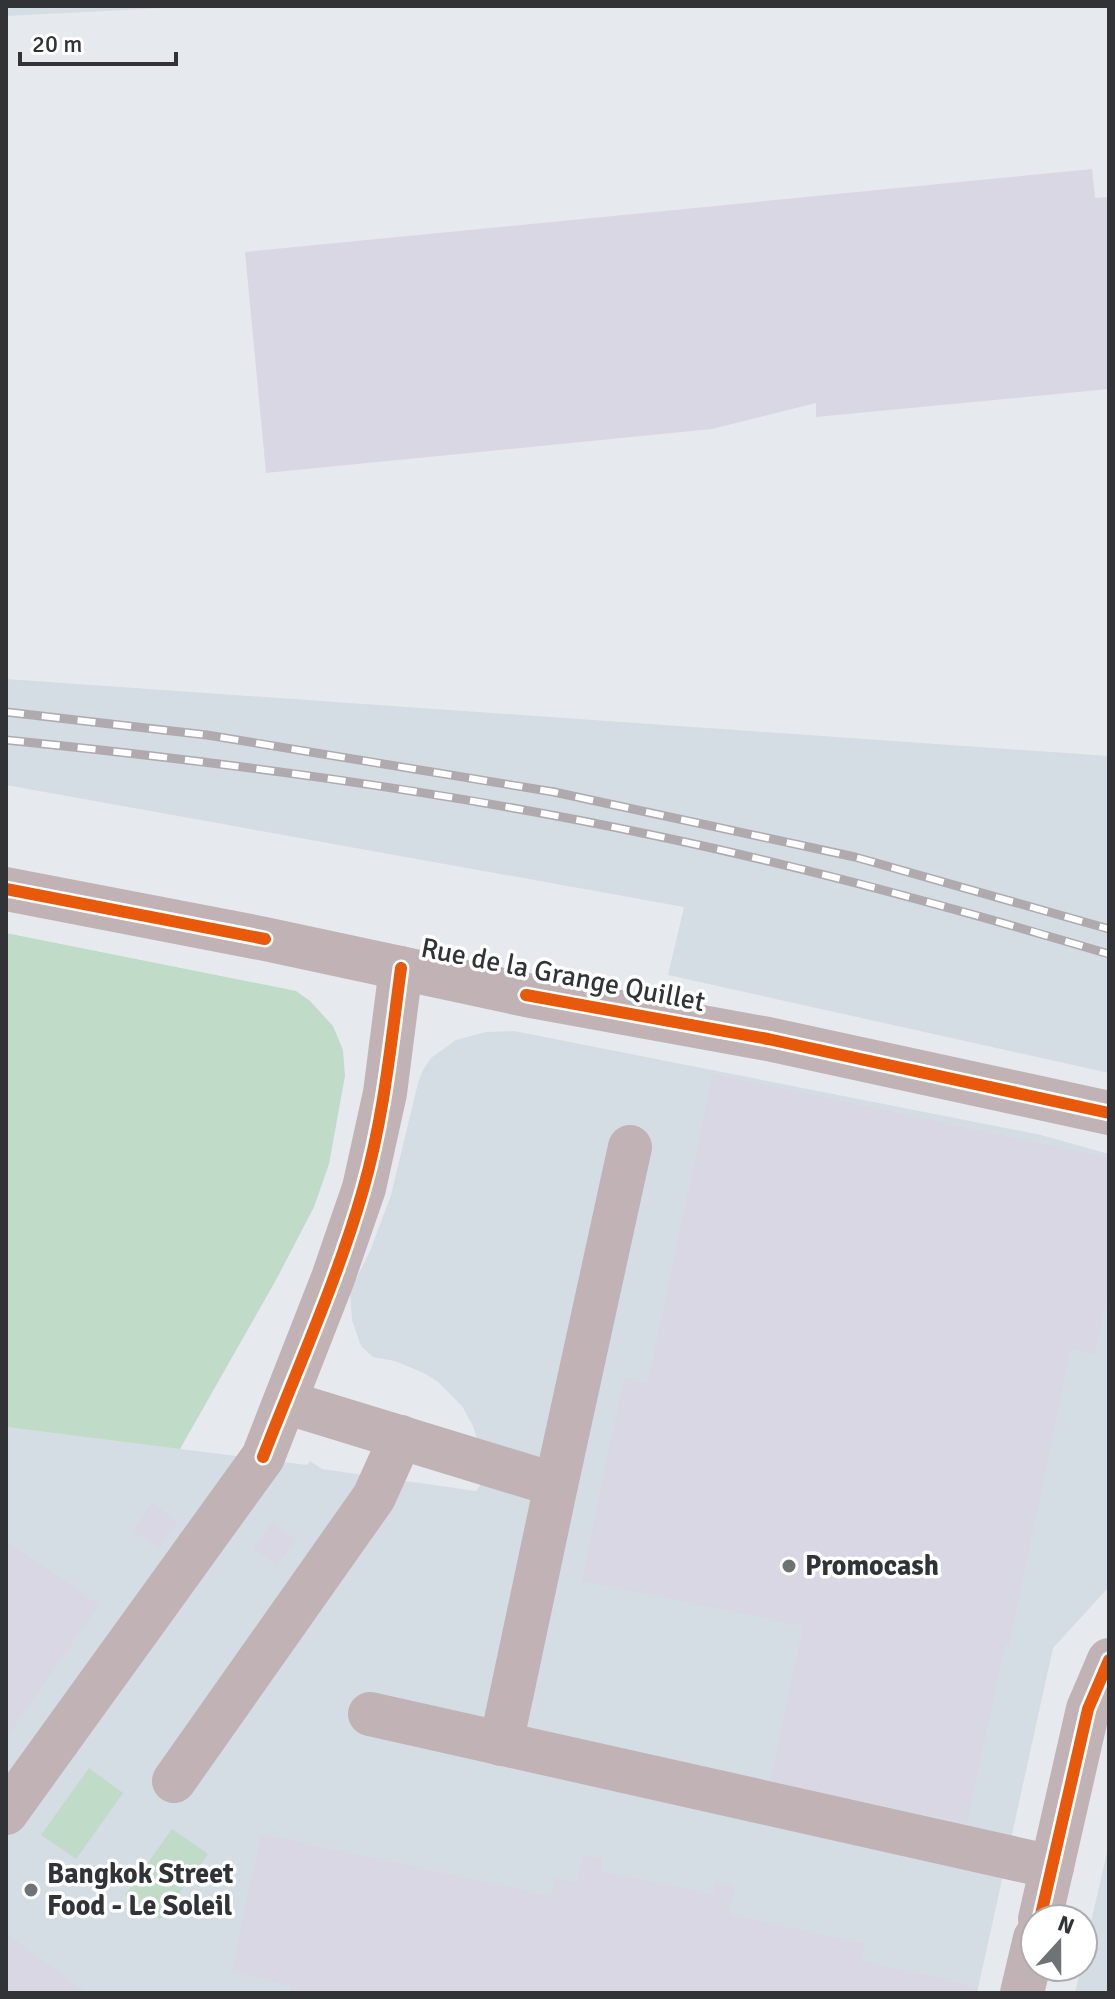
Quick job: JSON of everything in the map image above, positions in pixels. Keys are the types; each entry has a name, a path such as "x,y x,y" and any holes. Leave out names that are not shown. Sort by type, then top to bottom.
{"street":[{"name":"Rue de la Grange Quillet","path":"6,889 526,995 768,1039 1109,1113"},
{"path":"6,1813 263,1457 333,1278 364,1188 385,1093 401,968"},
{"path":"501,1744 630,1147"},
{"path":"285,1402 556,1485"},
{"path":"174,1781 374,1497 401,1437"},
{"path":"1044,1903 1088,1709 1109,1660"},
{"path":"370,1714 1052,1867"}],"shaded area":[{"path":"6,6 205,6 6,16"},
{"path":"6,679 1109,756 1109,1073 668,975 684,907 6,785"},
{"path":"514,1031 1041,1135 1109,1154 1109,1587 1053,1648 977,1993 6,1993 6,1427 307,1465 310,1461 322,1469 476,1491 484,1480 481,1451 462,1406 424,1373 395,1361 373,1357 361,1346 352,1320 350,1291 370,1251 391,1195 423,1070 431,1058 456,1040 486,1032"},
{"path":"1109,1844 1109,1993 1075,1993 1077,1983 1099,1983 1099,1903 1095,1903"}],"green space":[{"path":"6,933 296,991 333,1026 343,1050 345,1076 329,1164 314,1207 180,1449 6,1427"},
{"path":"89,1768 123,1793 76,1859 41,1835"},
{"path":"172,1829 208,1854 160,1919 125,1895"}],"building":[{"path":"1092,169 1095,198 1109,197 1109,389 816,417 816,403 712,429 266,473 245,252"},
{"path":"713,1074 1109,1158 1109,1288 1095,1354 1071,1348 1009,1646 1005,1645 967,1823 770,1783 803,1626 582,1581 624,1378 648,1382"},
{"path":"152,1503 178,1522 158,1548 133,1531"},
{"path":"272,1522 296,1540 277,1566 253,1548"},
{"path":"6,1541 99,1605 6,1738"},
{"path":"261,1834 551,1896 555,1878 577,1883 583,1855 603,1859 601,1871 712,1894 716,1881 735,1886 729,1914 865,1944 861,1961 978,1987 977,1993 290,1993 291,1986 232,1972"},
{"path":"6,1934 16,1941 87,1993 6,1993"}],"railway":[{"path":"6,712 207,735 554,792 855,857 1109,929"},
{"path":"6,740 330,779 572,819 710,847 824,875 1109,954"}],"cycle path":[{"path":"6,889 265,939"},
{"path":"263,1457 329,1291 363,1190 382,1107 401,968"},
{"path":"526,995 768,1039 1109,1113"},
{"path":"1044,1903 1088,1709 1109,1660"}],"place":[{"name":"Promocash","path":"789,1566"},
{"name":"Bangkok Street Food - Le Soleil","path":"31,1890"}]}
